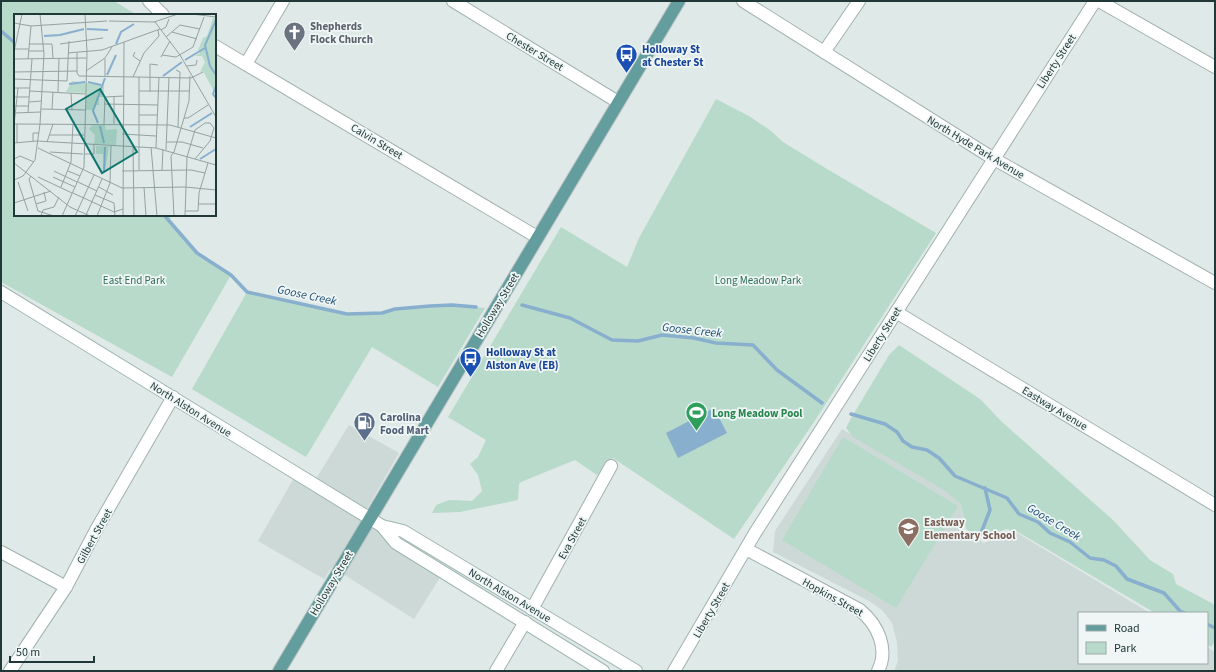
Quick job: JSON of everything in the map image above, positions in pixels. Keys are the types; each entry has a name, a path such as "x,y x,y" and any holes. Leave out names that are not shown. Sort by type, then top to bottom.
{"main road":[{"name":"Holloway Street","path":"279,671 679,1"}],"street":[{"path":"246,64 283,1"},
{"name":"Chester Street","path":"452,1 618,102"},
{"name":"North Hyde Park Avenue","path":"743,1 994,159 1215,282"},
{"path":"824,52 859,1"},
{"name":"Liberty Street","path":"674,671 746,549 1095,1"},
{"path":"1099,1 1215,67"},
{"path":"150,2 162,14"},
{"name":"Calvin Street","path":"216,47 538,237"},
{"name":"North Alston Avenue","path":"1,292 370,518 382,526 396,543 603,671"},
{"name":"Eastway Avenue","path":"896,312 1215,505"},
{"name":"Gilbert Street","path":"10,671 66,587 96,530 173,397"},
{"name":"Eva Street","path":"532,609 611,466"},
{"name":"North Alston Avenue","path":"382,526 404,531 636,671"},
{"name":"Hopkins Street","path":"746,549 860,610 866,615 877,629 881,639 882,659 878,671"},
{"path":"1,552 66,587"},
{"path":"496,671 525,622"}],"shaded area":[{"path":"349,425 399,453 360,521 444,571 414,619 332,567 324,579 258,541 294,478 311,487"},
{"name":"Eastway Elementary School","path":"842,429 961,499 963,519 957,528 984,543 1014,531 1148,612 1078,612 1078,664 1208,664 1208,648 1215,652 1215,671 894,671 898,661 897,642 892,623 882,610 869,601 773,552 775,531"}],"green space":[{"name":"East End Park","path":"1,1 114,1 135,14 14,14 14,216 172,216 169,221 197,253 231,275 172,377 1,282"},
{"name":"Long Meadow Park","path":"716,99 749,116 771,131 783,142 936,233 814,422 734,539 613,458 597,475 575,460 521,482 519,484 518,500 460,512 432,513 436,505 449,500 472,501 482,491 478,475 470,464 478,457 486,440 448,417 561,227 627,267 639,238"},
{"path":"247,292 347,314 382,313 398,308 452,305 485,308 438,387 372,347 306,457 192,389"},
{"path":"899,345 980,399 1002,422 1113,520 1150,560 1173,574 1176,584 1215,605 1215,642 1211,647 1208,645 1208,612 1153,612 1018,532 1006,529 988,536 975,535 966,529 961,504 944,490 853,437 846,428 889,355"},
{"path":"843,437 958,506 896,608 782,540"}],"water":[{"name":"Long Meadow Pool","path":"714,408 727,433 678,458 666,433"}],"waterway":[{"name":"Goose Creek","path":"1,31 14,42"},
{"name":"Goose Creek","path":"165,216 197,253 231,275 247,292 347,314 382,313 395,309 430,306 452,305 476,307"},
{"name":"Goose Creek","path":"522,305 570,318 612,340 638,341 662,335 694,338 716,343 753,345 777,370 822,403"},
{"name":"Goose Creek","path":"851,414 885,424 897,432 903,441 912,447 927,450 939,458 955,476 1007,498 1019,514 1038,522 1050,533 1070,542 1090,558 1104,560 1116,566 1127,579 1164,593 1182,612"},
{"path":"981,533 990,510 985,488"},
{"name":"Goose Creek","path":"1208,624 1215,628"}],"place":[{"name":"Shepherds Flock Church","path":"295,52"},
{"name":"Holloway St at Chester St","path":"626,74"},
{"name":"Holloway St at Alston Ave (EB)","path":"470,378"},
{"name":"Long Meadow Pool","path":"696,432"},
{"name":"Carolina Food Mart","path":"364,442"},
{"name":"Eastway Elementary School","path":"908,548"}]}
